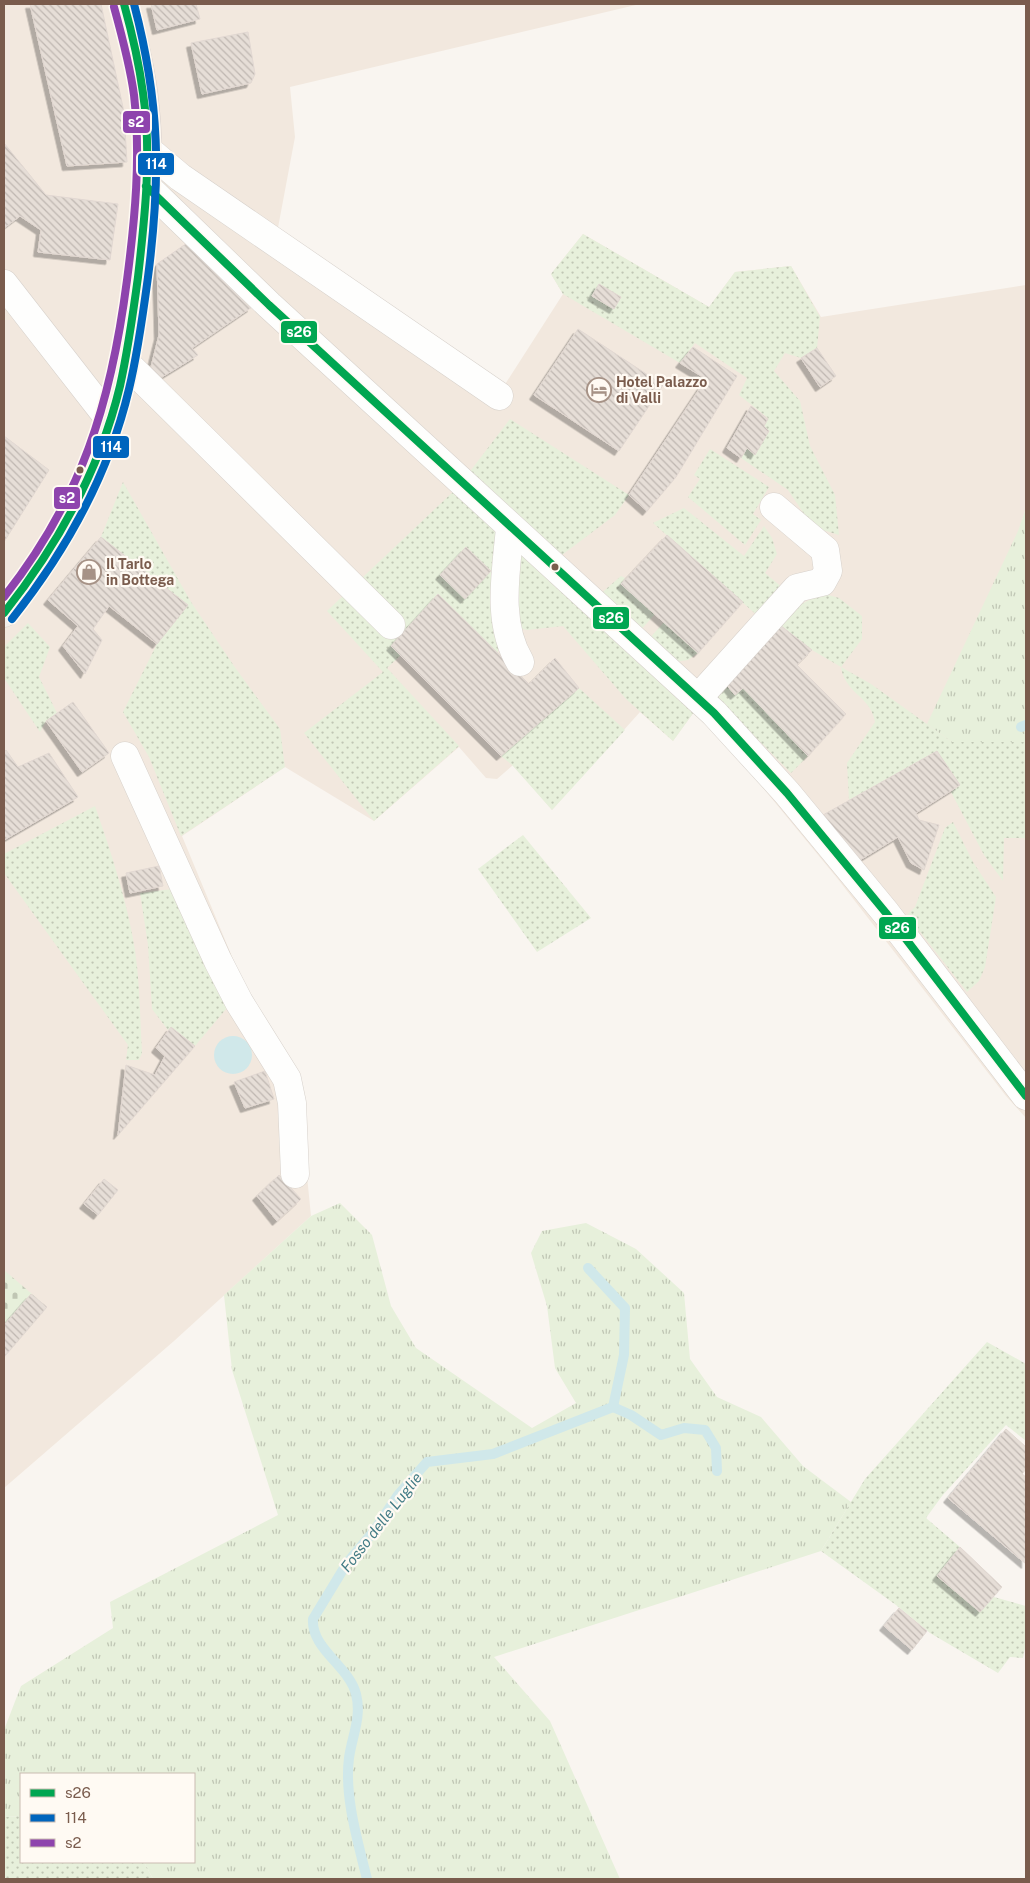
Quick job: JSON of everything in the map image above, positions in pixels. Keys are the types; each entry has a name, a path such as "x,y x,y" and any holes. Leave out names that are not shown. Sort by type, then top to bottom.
{"main road":[{"path":"4,613 48,552 72,510 97,457 110,420 125,362 143,234 148,149 141,75 124,4"}],"street":[{"path":"148,149 180,177 499,396"},
{"path":"146,186 269,305 510,528 698,698 767,770 886,913 1026,1096"},
{"path":"4,284 110,420"},
{"path":"125,362 391,625"},
{"path":"698,698 797,588 822,582 828,572 825,550 774,507"},
{"path":"510,528 505,621 509,641 520,662"},
{"path":"125,756 218,962 239,1002 287,1080 292,1103 295,1174"}],"shaded area":[{"path":"4,4 640,4 290,87 295,137 277,233 502,389 563,294 551,274 583,234 709,307 735,272 791,266 821,317 1026,285 1026,508 952,742 1026,742 1026,1118 1006,1096 837,878 754,777 694,712 673,741 640,712 552,810 513,765 497,779 486,778 459,747 374,821 285,767 182,836 245,988 303,1136 311,1216 174,1341 4,1488"}],"green space":[{"path":"583,234 709,307 735,272 791,266 820,317 817,348 801,358 785,353 774,371 800,401 810,446 835,495 839,535 813,527 788,490 741,458 747,448 755,454 769,431 764,426 768,418 739,395 747,378 695,343 680,363 563,294 551,274"},
{"path":"510,419 629,495 615,515 558,558 468,474"},
{"path":"710,449 769,487 753,514 761,520 745,545 688,497 700,479 694,475"},
{"path":"123,482 191,602 234,666 280,729 285,767 181,836 149,757 123,712 157,644 188,605 101,537"},
{"path":"455,490 493,528 497,536 498,653 438,594 392,645 401,655 387,668 459,746 374,821 304,733 383,672 327,611"},
{"path":"684,508 744,556 764,526 772,538 777,554 765,573 783,588 759,617 653,523"},
{"path":"1026,508 1026,742 952,742 927,724 1018,531"},
{"path":"514,548 694,712 673,741 626,699 563,626 527,630 518,628"},
{"path":"621,576 625,578 621,584 655,614 639,632 598,596"},
{"path":"825,594 839,598 862,616 862,639 841,667 812,650 780,625 800,606 811,599"},
{"path":"664,622 698,653 688,660 674,662 648,640"},
{"path":"28,623 50,647 39,677 57,713 46,721 40,732 4,678 4,647"},
{"path":"841,667 871,684 952,742 1026,742 1026,838 1004,838 1003,881 984,855 951,792 960,785 937,751 849,800 847,763 875,722 869,706 847,683"},
{"path":"725,683 735,695 743,688 808,756 791,773 714,695"},
{"path":"579,688 625,730 552,810 512,765 501,756"},
{"path":"95,806 113,859 132,932 139,988 142,1053 139,1060 126,1060 128,1045 4,873 4,854"},
{"path":"953,822 973,862 996,897 985,967 979,981 967,992 907,915 915,907 945,828"},
{"path":"523,835 591,918 537,952 478,869"},
{"path":"172,889 232,1002 195,1046 171,1027 168,1030 152,1009 148,945 140,893"},
{"path":"340,1203 372,1235 391,1306 416,1348 532,1428 576,1403 555,1368 547,1306 531,1253 542,1231 586,1223 636,1249 684,1293 690,1359 717,1397 761,1417 803,1466 851,1502 821,1551 494,1657 550,1721 620,1879 153,1879 145,1863 195,1863 195,1773 20,1773 20,1816 4,1817 4,1730 21,1686 113,1628 110,1602 278,1515 232,1370 224,1295 311,1216"},
{"path":"4,1270 47,1307 4,1357"},
{"path":"987,1342 1026,1364 1026,1441 1006,1425 942,1496 926,1518 960,1547 938,1576 980,1612 994,1597 1026,1606 1026,1643 1023,1658 1010,1657 998,1673 930,1633 896,1605 821,1551 865,1479"},
{"path":"20,1816 20,1863 145,1863 153,1879 4,1879 4,1817"}],"water":[{"path":"233,1036 246,1042 252,1055 246,1068 233,1074 220,1068 214,1055 220,1042"}],"building":[{"path":"30,4 101,4 124,112 127,162 67,166"},
{"path":"151,4 196,4 200,19 157,30"},
{"path":"248,32 255,74 251,83 202,94 191,43"},
{"path":"4,143 46,195 118,204 110,260 38,252 41,230 20,216 4,228"},
{"path":"187,243 217,274 221,271 252,307 192,348 198,355 162,377 150,371 159,335 157,264"},
{"path":"599,284 621,297 614,309 592,296"},
{"name":"Hotel Palazzo di Valli","path":"578,329 663,385 619,451 534,395"},
{"path":"693,347 737,376 676,477 647,511 629,495 706,379 680,363"},
{"path":"817,348 836,376 820,387 801,358"},
{"path":"751,406 768,419 764,426 769,431 755,455 747,448 741,458 727,448"},
{"path":"4,436 49,470 4,542"},
{"path":"667,535 743,602 698,653 621,584"},
{"path":"101,537 188,605 157,644 109,606 93,629 102,640 85,674 63,646 78,626 48,600"},
{"path":"466,547 491,571 465,599 440,575"},
{"path":"438,594 529,684 555,658 579,688 501,756 391,646"},
{"path":"780,625 812,650 797,665 846,714 808,756 743,688 735,695 725,683"},
{"path":"73,702 109,753 82,772 46,721"},
{"path":"6,750 18,767 49,753 78,797 4,840 4,752"},
{"path":"937,751 960,785 916,813 919,820 939,825 924,870 911,863 898,837 860,860 823,815"},
{"path":"159,866 163,886 130,893 126,873"},
{"path":"171,1027 195,1046 118,1135 126,1065 155,1075 165,1056 156,1048"},
{"path":"265,1071 274,1099 245,1108 234,1082"},
{"path":"279,1175 301,1199 277,1221 257,1196"},
{"path":"104,1179 118,1190 98,1215 84,1204"},
{"path":"31,1294 47,1307 4,1357 4,1325"},
{"path":"1006,1429 1026,1447 1026,1469 1022,1474 1026,1477 1026,1564 948,1498"},
{"path":"960,1547 1002,1587 980,1612 937,1576"},
{"path":"899,1608 927,1631 912,1650 884,1626"}],"waterway":[{"path":"1021,727 1026,725"},
{"name":"Fosso delle Luglie","path":"367,1879 356,1834 348,1788 349,1758 356,1726 358,1702 352,1684 318,1639 314,1630 313,1619 347,1563 374,1531 398,1495 427,1462 493,1454 613,1407 624,1355 625,1308 588,1268"},
{"path":"613,1407 631,1415 661,1435 684,1428 705,1430 716,1448 717,1471"}],"transit line":[{"name":"s26","path":"4,613 42,561 74,506 101,447 123,372 138,277 145,208 147,162 146,116 135,48 124,4"},
{"name":"114","path":"12,619 32,593 67,539 97,481 110,451 120,420 135,361 152,240 155,206 156,140 149,74 134,4"},
{"name":"s2","path":"4,597 31,560 54,523 73,486 89,448 102,409 112,368 130,257 137,165 134,95 126,51 114,7"},
{"name":"s26","path":"146,186 269,305 714,713 787,793 886,913 1026,1096"}],"place":[{"name":"Hotel Palazzo di Valli","path":"599,390"},
{"name":"Il Tarlo in Bottega","path":"89,572"}]}
